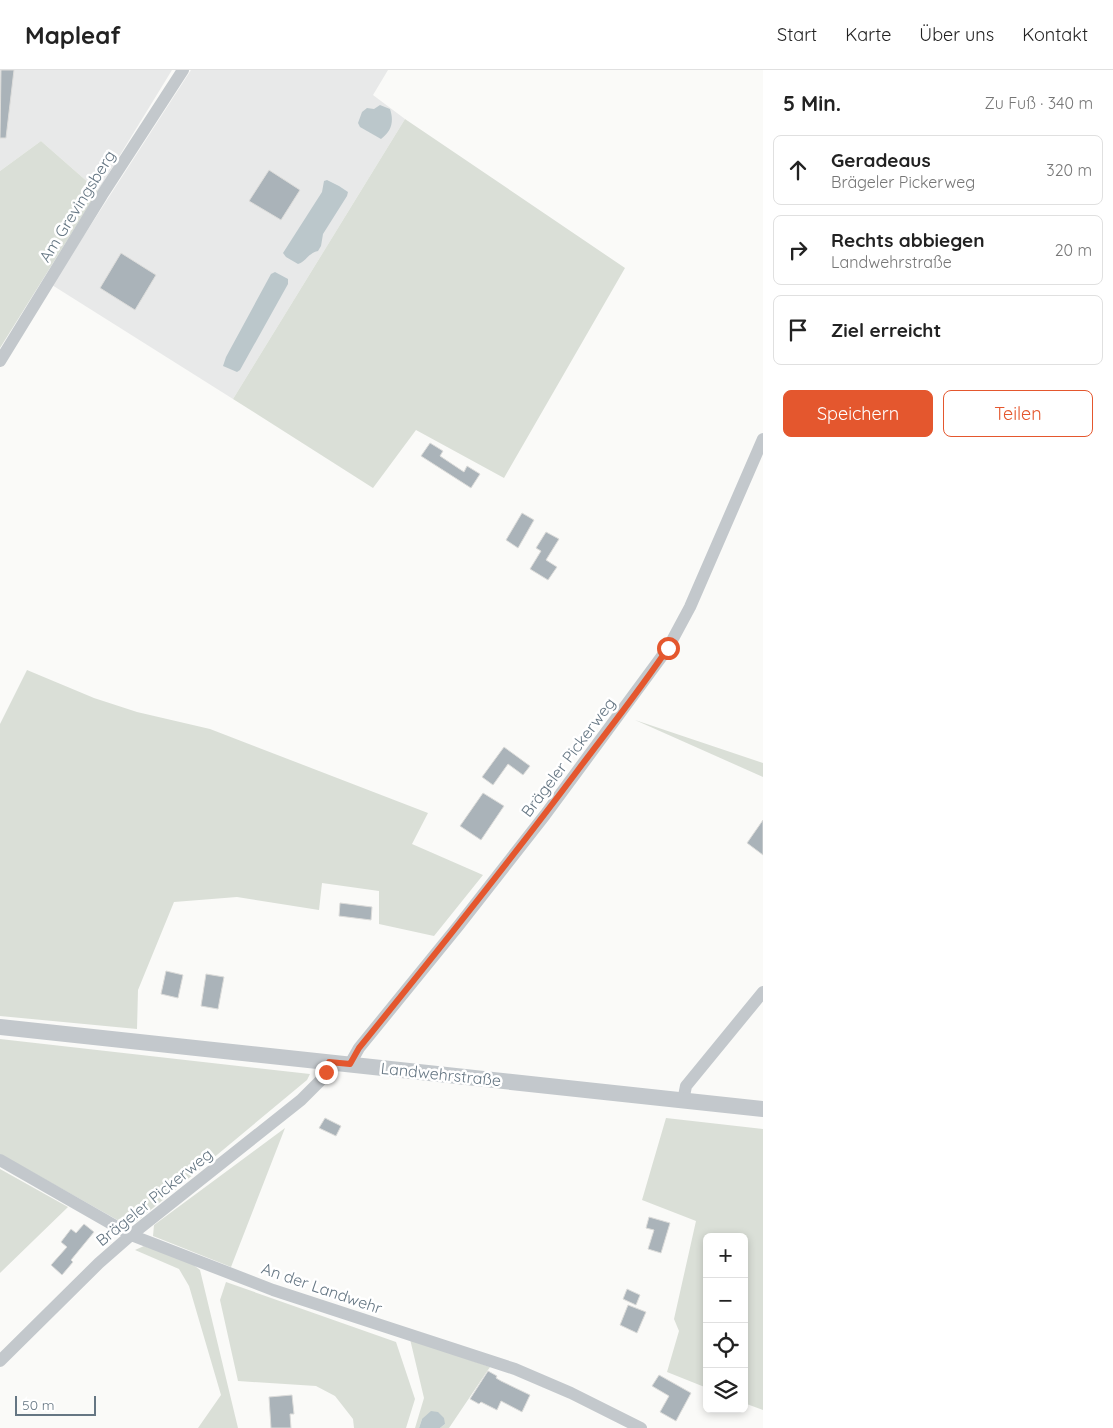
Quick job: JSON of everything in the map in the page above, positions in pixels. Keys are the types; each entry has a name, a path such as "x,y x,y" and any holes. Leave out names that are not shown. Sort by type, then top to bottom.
{"street":[{"name":"Am Grevingsberg","path":"0,361 102,195 183,70"},
{"name":"Brägeler Pickerweg","path":"350,1064 359,1048 459,925 650,676 668,648 690,607 763,439"},
{"path":"683,1101 686,1086 763,992"},
{"name":"Landwehrstraße","path":"0,1027 763,1109"},
{"name":"Brägeler Pickerweg","path":"0,1361 99,1263 301,1100 321,1080 329,1062"},
{"name":"An der Landwehr","path":"0,1160 132,1235 273,1290 515,1369 571,1393 640,1428"}],"shaded area":[{"path":"0,70 172,70 98,191 41,141 0,171"},
{"path":"191,70 388,70 373,95 405,119 233,399 52,285"},
{"path":"380,105 390,109 392,118 390,129 381,139 360,127 358,123 362,112 367,108 374,109"},
{"path":"405,119 625,268 504,478 416,430 373,488 233,399"},
{"path":"41,141 98,191 0,348 0,171"},
{"path":"327,180 348,192 347,196 323,234 318,251 298,264 283,253 322,192 324,181"},
{"path":"275,272 288,279 288,284 240,370 237,372 223,366 226,357 271,274"},
{"path":"27,670 94,698 137,712 210,729 428,813 412,844 483,875 434,936 379,924 379,891 322,883 319,910 237,897 174,902 138,990 137,1029 0,1016 0,724"},
{"path":"635,720 763,763 763,777"},
{"path":"0,1039 310,1074 307,1080 135,1223 121,1222 0,1154"},
{"path":"666,1118 763,1129 763,1410 748,1404 748,1233 703,1233 703,1386 667,1372 679,1331 674,1319 696,1221 642,1200"},
{"path":"285,1128 231,1267 153,1236 154,1225"},
{"path":"0,1169 68,1207 0,1273"},
{"path":"144,1246 190,1262 200,1270 238,1428 198,1428 221,1395 189,1286 179,1269 135,1250"},
{"path":"226,1282 396,1342 415,1399 406,1428 354,1428 353,1419 335,1396 316,1386 238,1381 220,1300"},
{"path":"410,1339 490,1367 449,1428 440,1428 445,1424 422,1419 419,1428 415,1428 424,1398"},
{"path":"431,1411 438,1412 444,1418 445,1424 440,1428 419,1428 422,1419"}],"building":[{"path":"1,70 14,70 6,138 0,138"},
{"path":"269,170 300,190 281,220 249,201"},
{"path":"121,253 156,275 135,310 100,288"},
{"path":"430,443 443,451 440,456 464,472 467,466 480,474 471,488 421,456"},
{"path":"522,513 534,520 518,548 506,540"},
{"path":"546,532 559,539 546,560 557,567 548,580 530,569 541,551 536,548"},
{"path":"504,747 530,766 523,775 508,764 493,785 482,777"},
{"path":"483,793 504,806 481,840 460,826"},
{"path":"763,820 763,855 747,843"},
{"path":"340,903 372,907 371,920 339,916"},
{"path":"166,971 183,975 178,998 161,994"},
{"path":"206,974 224,977 218,1009 201,1006"},
{"path":"325,1118 341,1126 336,1136 319,1128"},
{"path":"649,1217 670,1223 661,1253 648,1249 654,1230 646,1228"},
{"path":"84,1224 94,1232 71,1260 73,1262 62,1275 51,1265 67,1247 61,1242 71,1229 76,1233"},
{"path":"627,1289 640,1295 636,1305 623,1299"},
{"path":"628,1305 646,1312 637,1333 620,1325"},
{"path":"488,1371 497,1376 496,1378 501,1381 530,1395 522,1412 501,1401 497,1410 470,1399"},
{"path":"659,1375 691,1393 676,1421 660,1412 669,1396 652,1386"},
{"path":"292,1395 294,1414 290,1414 291,1428 271,1428 269,1397"}],"route":[{"path":"326,1072 329,1062 350,1064 359,1048 459,925 545,814 650,676 668,648"}]}
